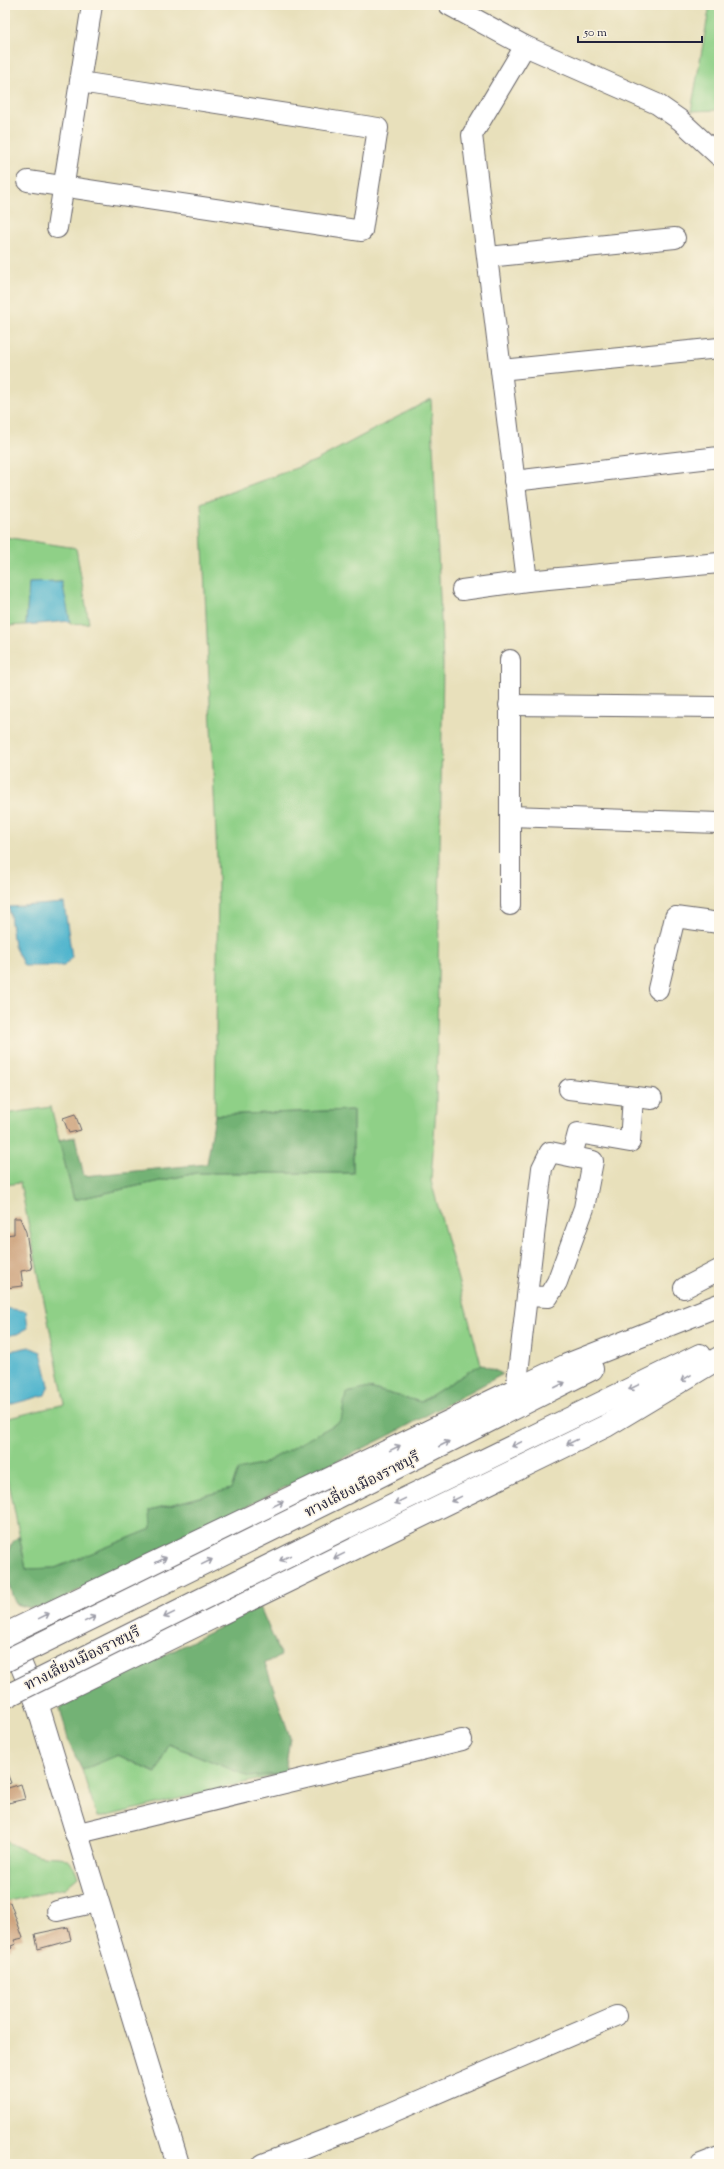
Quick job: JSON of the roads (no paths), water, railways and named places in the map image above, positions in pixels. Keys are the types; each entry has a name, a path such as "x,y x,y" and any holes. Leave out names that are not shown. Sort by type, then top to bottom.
{"main road":[{"path":"178,2164 75,1834 37,1703 7,1632 567,1365 719,1306"},
{"name":"ทางเลี่ยงเมืองราชบุรี","path":"5,1661 334,1499 719,1306"},
{"name":"ทางเลี่ยงเมืองราชบุรี","path":"5,1696 719,1346"},
{"path":"37,1703 606,1426 719,1358"}],"street":[{"path":"57,228 92,5"},
{"path":"449,5 525,46 657,104 680,120 719,156"},
{"path":"525,46 472,135 527,581"},
{"path":"28,181 362,230 378,128 80,82"},
{"path":"488,257 675,238"},
{"path":"501,370 719,348"},
{"path":"514,481 719,457"},
{"path":"462,590 527,581 719,563"},
{"path":"510,660 510,905"},
{"path":"509,705 719,707"},
{"path":"510,816 719,823"},
{"path":"658,989 675,917 719,923"},
{"path":"569,1089 643,1098 630,1142 578,1133 572,1156"},
{"path":"516,1390 527,1296 542,1168 550,1152 593,1161 584,1208 557,1282 548,1297 527,1296"},
{"path":"684,1288 719,1270"},
{"path":"75,1834 462,1740"},
{"path":"57,1911 96,1902"},
{"path":"263,2164 365,2124 616,2016"},
{"path":"701,2164 719,2157"}],"water":[{"path":"62,582 70,621 26,625 29,583"},
{"path":"64,903 72,957 64,966 24,966 14,946 9,907"},
{"path":"5,1308 26,1311 28,1328 17,1334 5,1336"},
{"path":"29,1347 41,1352 49,1385 45,1395 5,1406 5,1352"}]}
